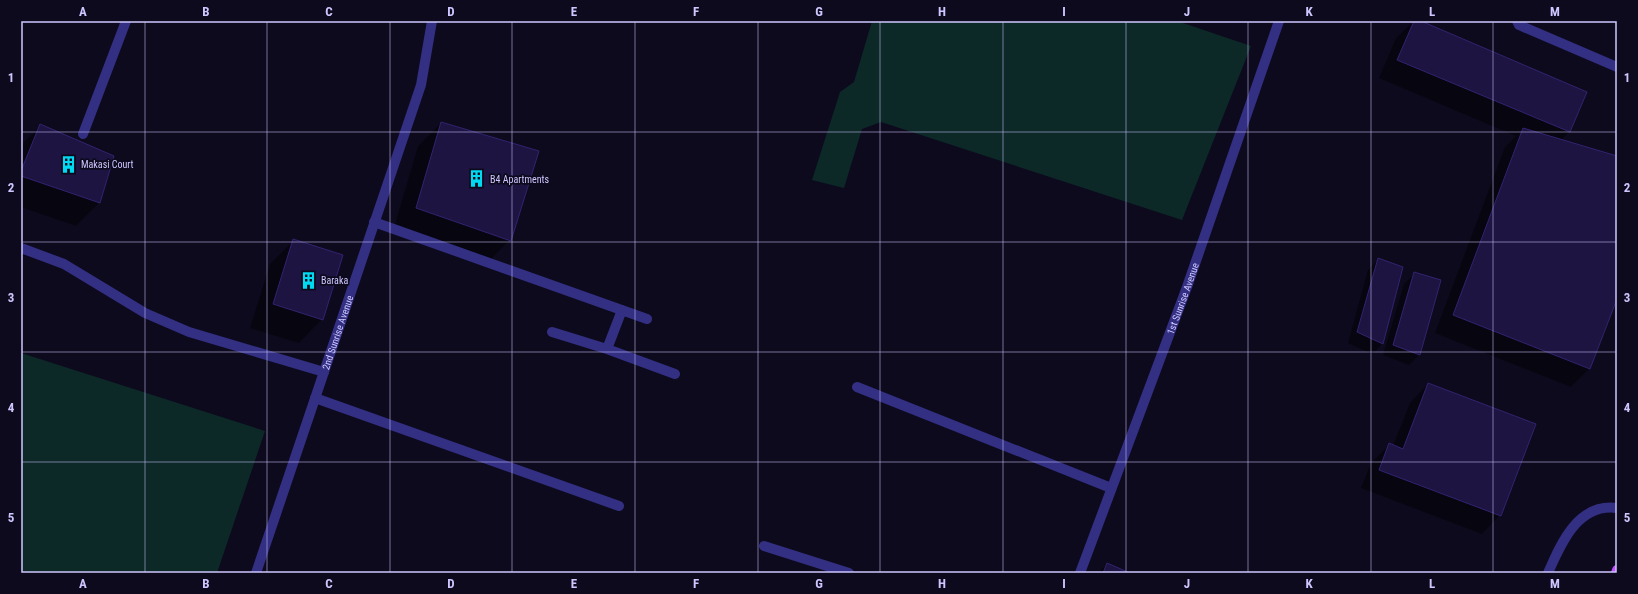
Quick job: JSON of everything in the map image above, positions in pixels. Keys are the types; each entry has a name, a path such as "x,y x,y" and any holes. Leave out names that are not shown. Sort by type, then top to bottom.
{"street":[{"path":"83,134 126,21"},
{"name":"2nd Sunrise Avenue","path":"256,573 421,85 432,21"},
{"name":"1st Sunrise Avenue","path":"1080,573 1187,287 1279,21"},
{"path":"1517,21 1519,25 1617,67"},
{"path":"374,222 647,319"},
{"path":"21,248 64,264 145,313 189,332 324,372"},
{"path":"607,349 622,310"},
{"path":"552,332 607,349 675,374"},
{"path":"857,387 1111,488"},
{"path":"315,398 619,506"},
{"path":"1548,573 1562,541 1574,524 1588,514 1606,507 1617,508"},
{"path":"764,546 850,573"}],"green space":[{"path":"872,21 1177,21 1251,46 1182,220 881,122 862,129 844,188 812,180 840,92 854,82"},
{"path":"21,353 265,431 217,573 21,573"}],"building":[{"path":"1414,21 1421,21 1587,92 1570,132 1397,60"},
{"name":"B4 Apartments","path":"441,122 539,151 511,241 416,208"},
{"name":"Makasi Court","path":"40,124 114,156 100,203 21,176 21,171"},
{"path":"1523,128 1617,156 1617,299 1590,369 1453,315"},
{"name":"Baraka","path":"293,239 343,255 323,320 273,304"},
{"path":"1378,258 1403,267 1383,344 1357,332"},
{"path":"1414,272 1441,280 1420,355 1393,345"},
{"path":"1428,383 1536,424 1501,516 1379,470 1389,443 1403,449"},
{"path":"1107,563 1130,573 1103,573"}],"place":[{"name":"Makasi Court","path":"68,164"},
{"name":"B4 Apartments","path":"477,179"},
{"name":"Baraka","path":"308,280"}]}
